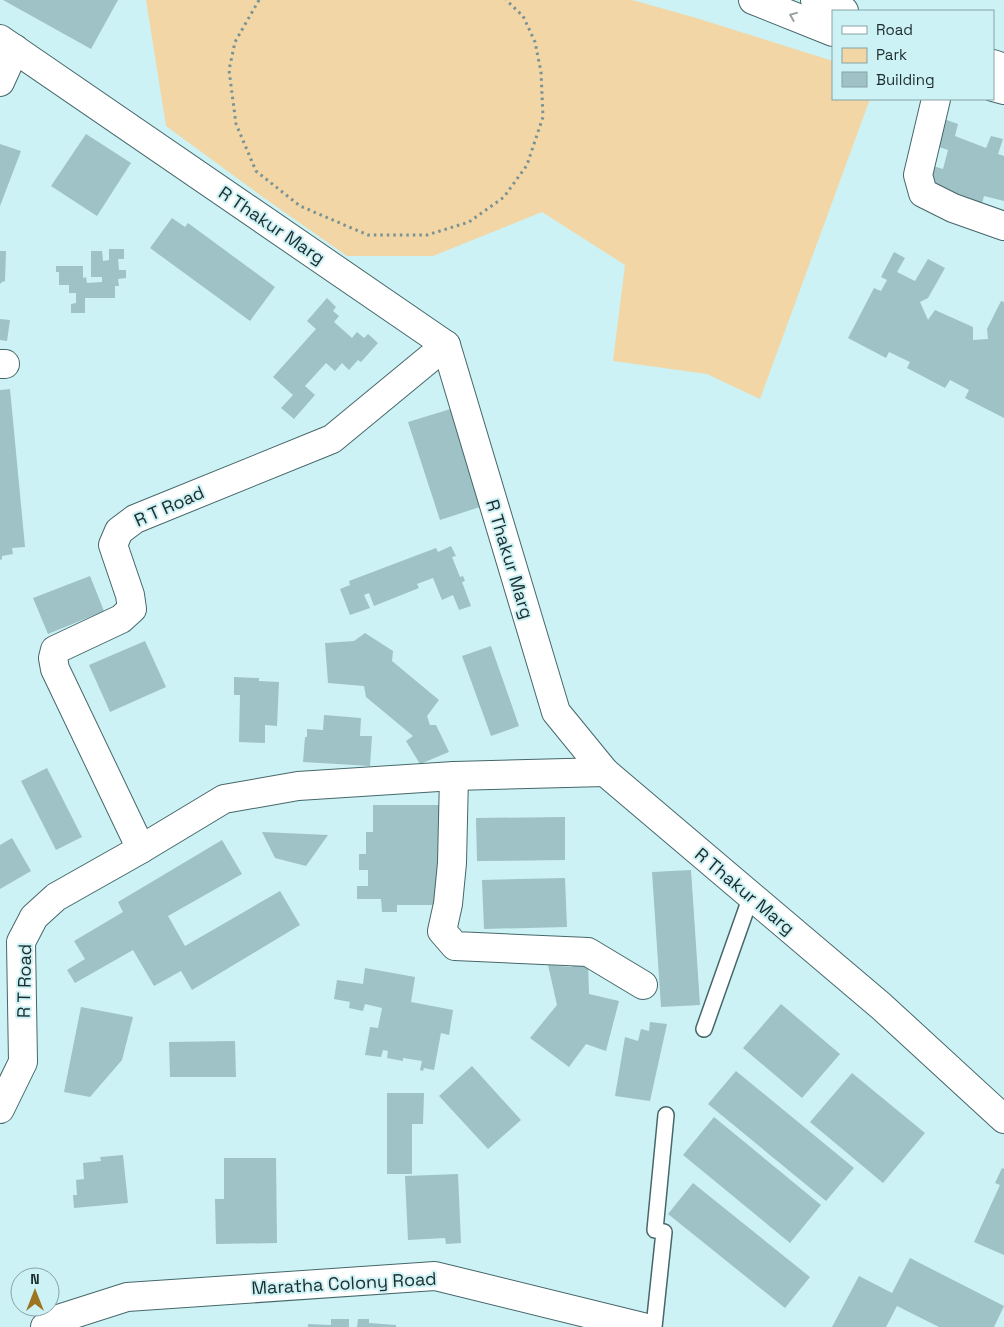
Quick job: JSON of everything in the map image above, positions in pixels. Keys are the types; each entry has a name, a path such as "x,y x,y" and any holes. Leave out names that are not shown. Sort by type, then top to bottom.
{"street":[{"path":"753,0 832,32"},
{"path":"815,0 841,10"},
{"path":"0,82 7,44"},
{"name":"R Thakur Marg","path":"7,44 446,345 556,712 605,772 881,1006 1004,1119"},
{"path":"936,100 918,175 923,193 952,208 1004,226"},
{"name":"R T Road","path":"141,849 52,658 56,650 121,619 132,609 130,595 113,545 119,531 135,519 332,439 446,345"},
{"path":"605,772 454,776 452,863 448,904 442,931 455,946 588,952 643,985"},
{"name":"R T Road","path":"0,1110 23,1062 21,942 34,918 56,897 224,799 298,786 454,776"},
{"name":"Maratha Colony Road","path":"45,1327 58,1320 127,1297 435,1276 643,1327"}],"lane":[{"path":"704,1029 751,896"},
{"path":"654,1327 664,1232 655,1230 666,1115"}],"path":[{"path":"259,0 235,42 230,70 236,124 256,171 300,206 368,235 427,235 469,222 504,197 526,165 543,117 541,72 535,42 523,16 506,0"}],"green space":[{"path":"146,0 632,0 832,61 832,100 870,100 760,399 707,374 613,361 625,265 542,212 433,256 347,256 166,126"}],"building":[{"path":"3,0 118,0 91,49"},
{"path":"944,119 958,124 955,136 986,148 991,136 1003,139 998,154 1004,156 1004,201 984,196 980,211 922,188 930,165 943,169 948,150 936,146"},
{"path":"86,134 131,163 97,216 51,186"},
{"path":"0,144 21,151 0,206"},
{"path":"172,218 185,227 188,223 275,287 250,321 150,248"},
{"path":"109,249 124,249 124,259 118,259 119,270 126,270 126,278 118,279 119,286 115,286 115,298 85,298 85,313 71,313 71,304 76,303 76,293 69,293 69,285 59,285 59,272 56,272 56,266 83,266 83,278 86,277 87,283 102,282 102,277 91,277 91,251 102,251 103,261 109,260"},
{"path":"0,251 6,251 5,281 0,284"},
{"path":"894,252 905,258 897,272 915,281 928,259 945,268 928,298 920,302 928,320 935,310 973,327 973,340 988,339 987,329 1001,301 1004,302 1004,418 965,398 969,390 950,380 945,388 907,368 910,362 889,352 886,358 848,338 874,288 881,291 887,280 881,277"},
{"path":"327,298 336,307 333,311 339,316 334,322 352,338 357,332 364,338 368,334 378,343 361,362 358,360 349,370 342,363 335,371 326,363 305,386 315,395 294,419 281,408 293,395 273,377 316,329 307,321"},
{"path":"0,319 10,320 7,341 0,340"},
{"path":"10,389 25,547 12,548 13,554 2,556 0,560 0,390"},
{"path":"457,407 489,504 440,520 408,422"},
{"path":"451,546 456,556 452,557 460,577 463,576 465,581 462,582 471,606 459,610 453,595 442,600 433,578 417,584 419,588 374,606 369,593 364,595 370,608 350,615 340,589 350,585 349,581 436,548 438,552"},
{"path":"90,576 104,611 48,634 33,598"},
{"path":"365,633 393,651 392,661 439,700 427,716 430,725 436,725 449,752 420,764 406,741 413,736 366,697 364,686 328,683 325,643 354,641"},
{"path":"145,641 166,687 110,712 89,665"},
{"path":"491,646 519,726 491,736 462,656"},
{"path":"234,677 259,678 259,681 279,682 277,726 265,725 265,743 239,742 240,695 234,695"},
{"path":"324,715 361,718 360,736 372,736 370,766 303,762 307,729 323,730"},
{"path":"47,768 82,837 56,850 21,781"},
{"path":"373,805 440,805 441,905 397,905 397,912 382,912 381,899 357,899 357,886 368,886 368,870 359,870 359,854 366,854 366,832 373,832"},
{"path":"565,817 565,860 477,861 476,818"},
{"path":"262,832 328,835 306,866 275,858"},
{"path":"12,838 31,871 0,889 0,845"},
{"path":"222,840 242,874 168,916 185,946 280,891 300,925 192,990 181,971 154,986 133,950 75,983 67,970 85,959 74,941 123,912 118,902"},
{"path":"691,870 700,1005 661,1007 652,872"},
{"path":"565,878 567,927 484,929 482,880"},
{"path":"588,961 589,994 619,1001 606,1051 586,1044 569,1067 530,1038 557,1005 548,965 571,967"},
{"path":"365,968 415,977 411,1002 453,1010 449,1035 441,1033 434,1070 424,1068 423,1071 420,1070 422,1061 403,1058 403,1061 387,1058 388,1051 383,1050 381,1057 365,1055 370,1027 378,1028 382,1008 365,1004 363,1011 349,1008 350,1002 334,999 337,980 363,984"},
{"path":"781,1004 840,1054 802,1098 743,1048"},
{"path":"81,1007 133,1017 122,1060 90,1097 64,1092"},
{"path":"650,1022 667,1024 650,1101 615,1096 625,1037 638,1041 641,1029 649,1031"},
{"path":"235,1041 236,1077 170,1077 169,1042"},
{"path":"472,1066 521,1120 488,1149 439,1096"},
{"path":"736,1071 854,1168 826,1201 708,1104"},
{"path":"852,1073 925,1133 883,1183 810,1122"},
{"path":"387,1093 424,1093 423,1124 412,1124 412,1174 387,1174"},
{"path":"714,1117 821,1205 790,1243 683,1155"},
{"path":"123,1155 128,1203 74,1208 73,1195 77,1195 76,1180 84,1179 83,1163 101,1161 100,1157"},
{"path":"224,1158 276,1158 277,1243 216,1244 215,1199 224,1199"},
{"path":"1002,1168 1004,1169 1004,1255 974,1242 1000,1185 995,1183"},
{"path":"458,1174 461,1243 446,1244 445,1238 408,1240 405,1176"},
{"path":"693,1183 810,1277 785,1308 668,1214"},
{"path":"910,1258 1004,1306 994,1327 939,1327 897,1306 886,1327 832,1327 859,1276 892,1293"},
{"path":"331,1319 349,1319 349,1327 308,1327 308,1324 331,1325"},
{"path":"358,1319 369,1319 369,1323 396,1325 396,1327 357,1327"}]}
